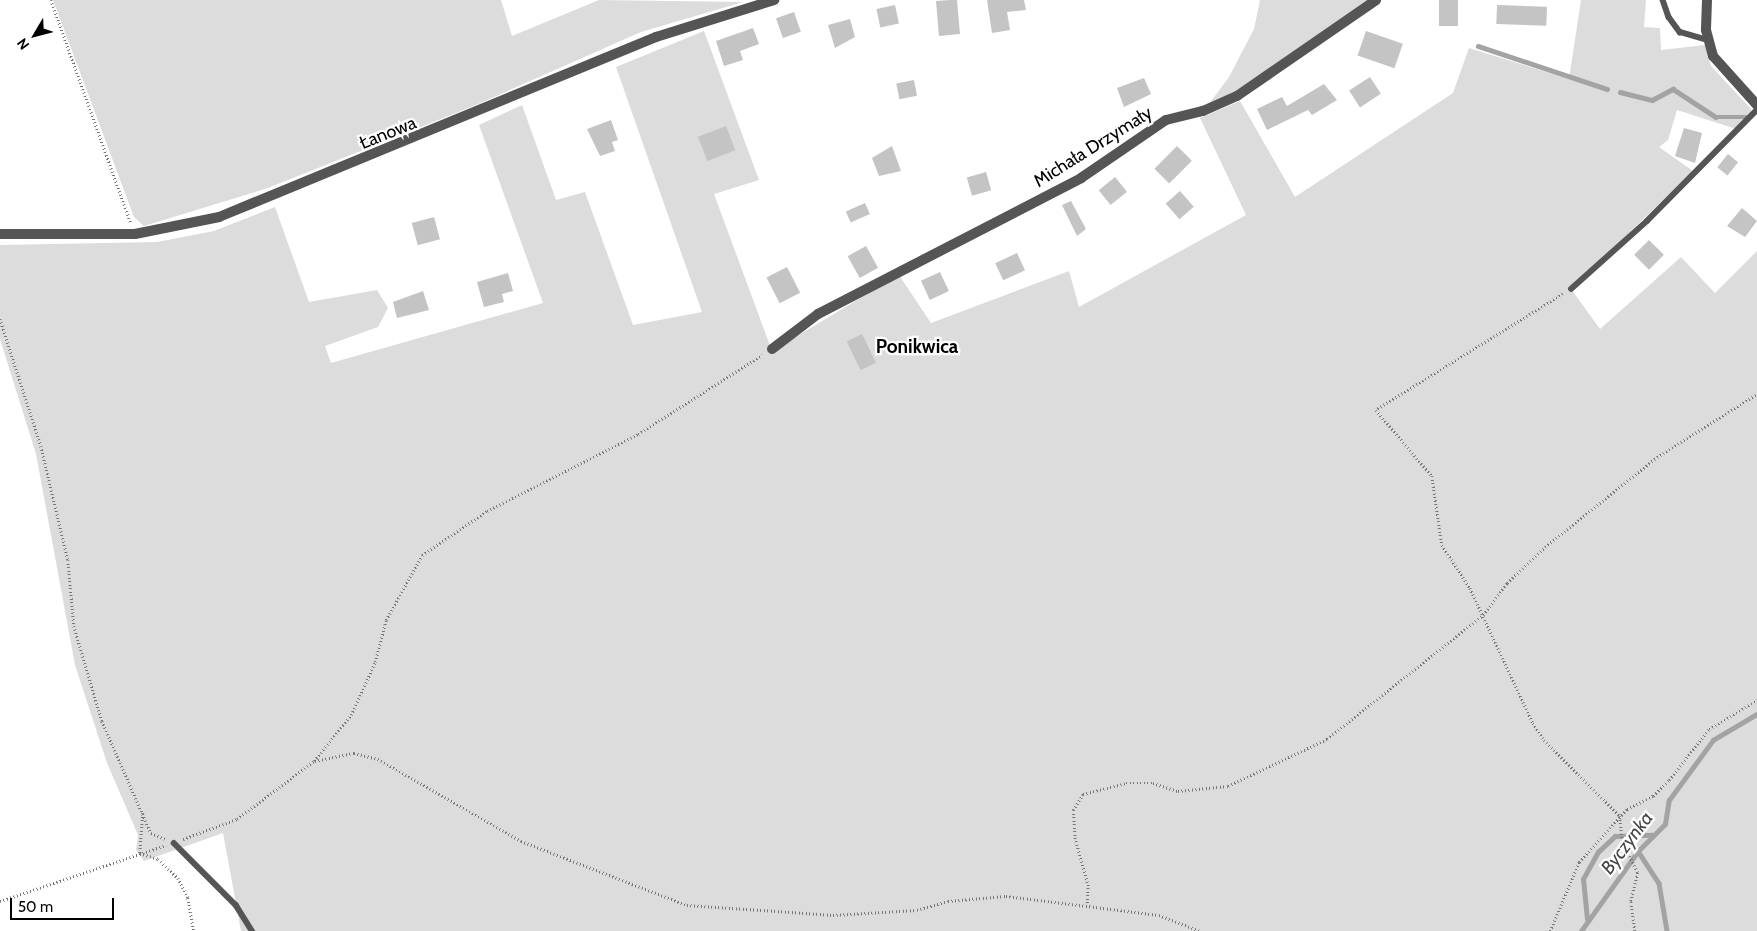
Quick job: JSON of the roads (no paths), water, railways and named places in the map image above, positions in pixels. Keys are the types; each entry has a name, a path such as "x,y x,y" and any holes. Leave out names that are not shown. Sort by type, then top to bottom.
{"street":[{"name":"Łanowa","path":"0,234 135,234 219,217 656,37 774,0"},
{"name":"Michała Drzymały","path":"772,349 818,314 1081,178 1166,120 1203,111 1237,96 1376,0"},
{"path":"1706,0 1708,40 1719,66 1757,105"}],"lane":[{"path":"1663,0 1669,17 1680,32 1708,40"},
{"path":"1571,289 1647,220 1757,110"},
{"path":"174,842 236,905 252,931"}],"waterway":[{"path":"1478,46 1607,89"},
{"path":"1620,92 1652,100 1673,89 1716,117 1746,117"},
{"name":"Byczynka","path":"1581,931 1638,851 1665,824 1669,800 1713,740 1757,714"},
{"path":"1587,919 1583,879 1598,852 1615,836 1652,835"},
{"path":"1638,851 1659,883 1667,931"}],"district":[{"name":"Ponikwica","path":"917,347"}]}
